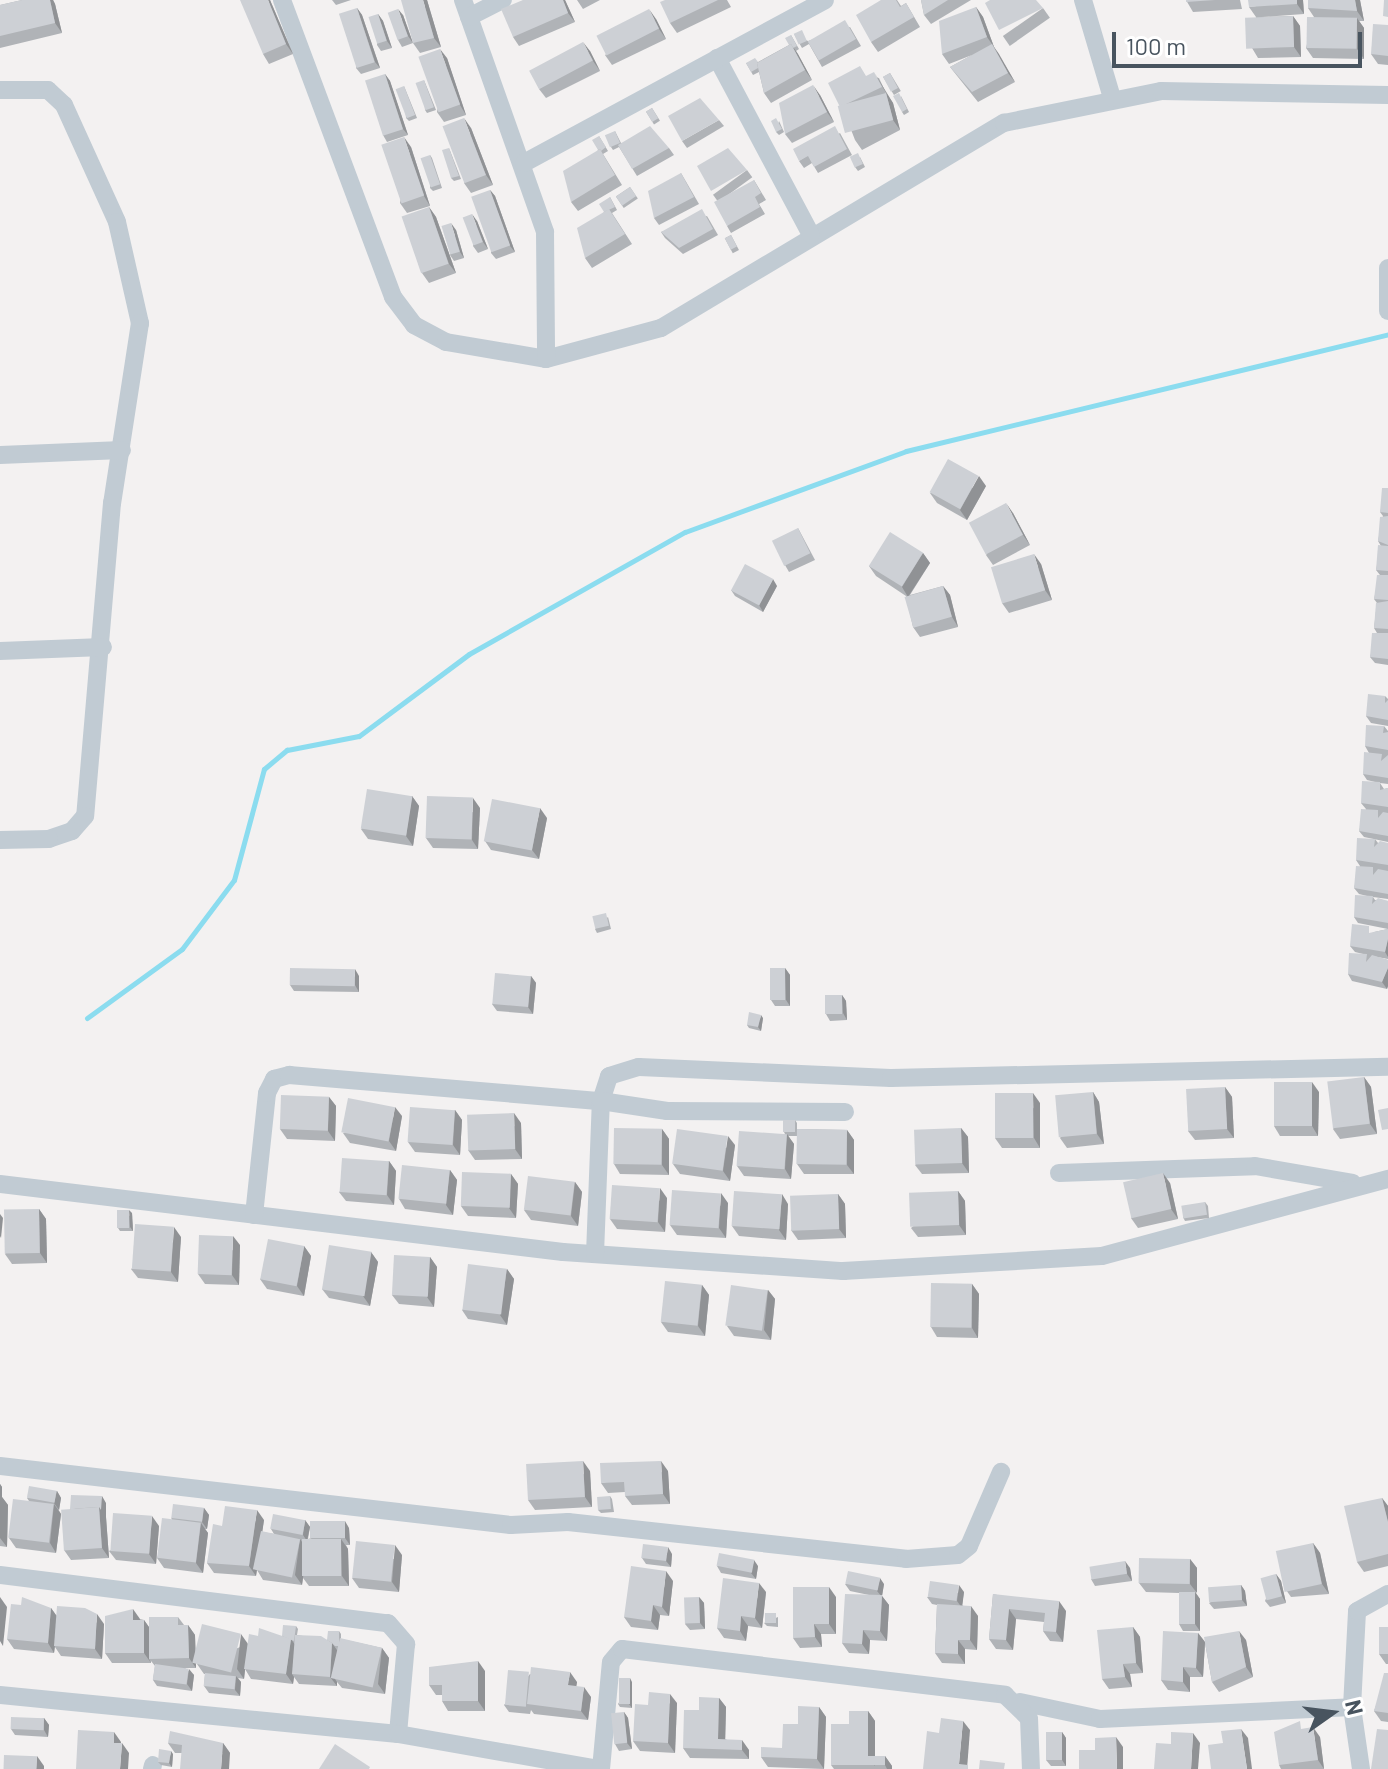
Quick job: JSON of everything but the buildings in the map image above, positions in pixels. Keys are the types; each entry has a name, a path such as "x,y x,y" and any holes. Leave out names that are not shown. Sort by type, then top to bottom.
{"street":[{"path":"282,0 393,297 414,325 446,342 546,359 661,328 971,136 1112,98 1161,91 1388,95"},
{"path":"503,0 466,9 524,163 545,232 546,359"},
{"path":"524,163 825,0"},
{"path":"1083,0 1112,98"},
{"path":"717,58 811,235"},
{"path":"0,90 48,90 64,105 117,222 140,323 122,450 85,816 72,831 49,839 0,840"},
{"path":"1388,268 1388,311"},
{"path":"0,455 122,450"},
{"path":"0,651 103,647"},
{"path":"595,1254 601,1101 609,1076 639,1067 891,1078 1388,1067"},
{"path":"254,1215 274,1079 601,1101 667,1111 845,1112"},
{"path":"1059,1173 1255,1166 1356,1184"},
{"path":"0,1184 595,1254 843,1271 1061,1260 1138,1249 1356,1184 1388,1179"},
{"path":"0,1466 511,1525 568,1522 906,1559 958,1555 969,1546 985,1523 1001,1472"},
{"path":"0,1575 388,1623 406,1644 398,1734"},
{"path":"1361,1769 1352,1707 1357,1611 1388,1594"},
{"path":"0,1695 398,1734 600,1769 611,1662 622,1649 986,1691 1020,1702 1100,1719 1352,1707"},
{"path":"1020,1702 1029,1718 1031,1769"}],"waterway":[{"path":"87,1018 182,949 234,880 264,769 287,750 359,736 469,654 685,532 906,451 1388,334"}]}
